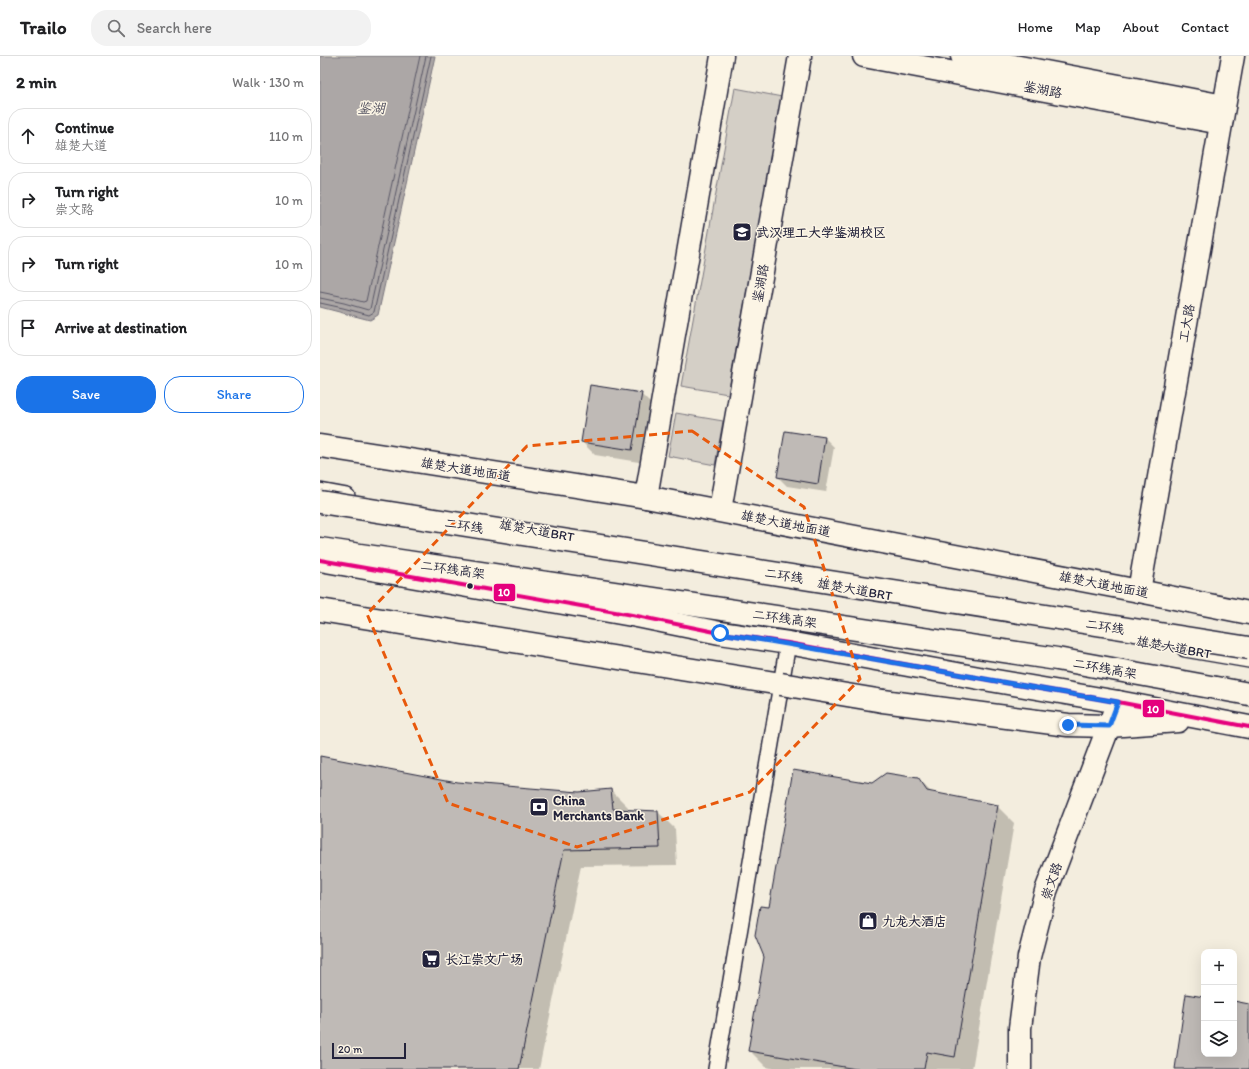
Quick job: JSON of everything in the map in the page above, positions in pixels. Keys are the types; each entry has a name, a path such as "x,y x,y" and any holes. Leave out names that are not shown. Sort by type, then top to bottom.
{"main road":[{"path":"646,497 722,56"},
{"name":"鉴湖路","path":"720,510 800,56"},
{"name":"鉴湖路","path":"864,56 1223,114"},
{"name":"鉴湖路","path":"962,56 1223,114"},
{"name":"工大路","path":"1139,591 1233,56"},
{"name":"雄楚大道地面道","path":"320,446 720,510 1249,613"},
{"name":"二环线","path":"320,502 1249,648"},
{"name":"二环线高架","path":"320,549 1057,659 1249,694"},
{"path":"320,560 632,615 720,633 788,643 1118,702 1249,727"},
{"path":"320,610 883,701 1068,725 1109,726 1207,719"},
{"name":"崇文路","path":"1020,1069 1020,1028 1029,957 1046,891 1118,702"}],"lane":[{"name":"雄楚大道BRT","path":"320,491 1249,660"},
{"path":"716,1069 788,643"}],"highlighted area":[{"path":"692,431 804,507 860,679 750,792 577,847 448,803 367,614 527,446"}],"shaded area":[{"path":"735,88 782,97 728,394 681,386"},
{"path":"676,413 723,421 715,465 668,456"}],"water":[{"name":"鉴湖","path":"320,56 435,56 378,315 370,320 320,307"}],"building":[{"path":"590,385 642,393 632,450 581,442"},
{"path":"785,431 825,437 818,484 777,477"},
{"name":"长江崇文广场","path":"320,756 457,782 579,792 611,789 613,809 658,811 660,848 564,850 519,1069 320,1069"},
{"name":"九龙大酒店","path":"793,770 872,783 886,773 918,778 927,791 998,805 955,1057 927,1052 924,1069 856,1069 748,1051 764,957 755,935 760,906 769,907"},
{"path":"1186,994 1201,996 1201,1057 1237,1057 1237,1002 1249,1004 1249,1069 1175,1069"}],"transit line":[{"name":"10","path":"320,560 632,615 720,633 788,643 1118,702 1249,727"}],"place":[{"name":"武汉理工大学鉴湖校区","path":"742,232"},
{"name":"China Merchants Bank","path":"539,807"},
{"name":"九龙大酒店","path":"868,921"},
{"name":"长江崇文广场","path":"431,959"}],"route":[{"path":"720,633 788,643 1118,702 1109,726 1068,725"}]}
